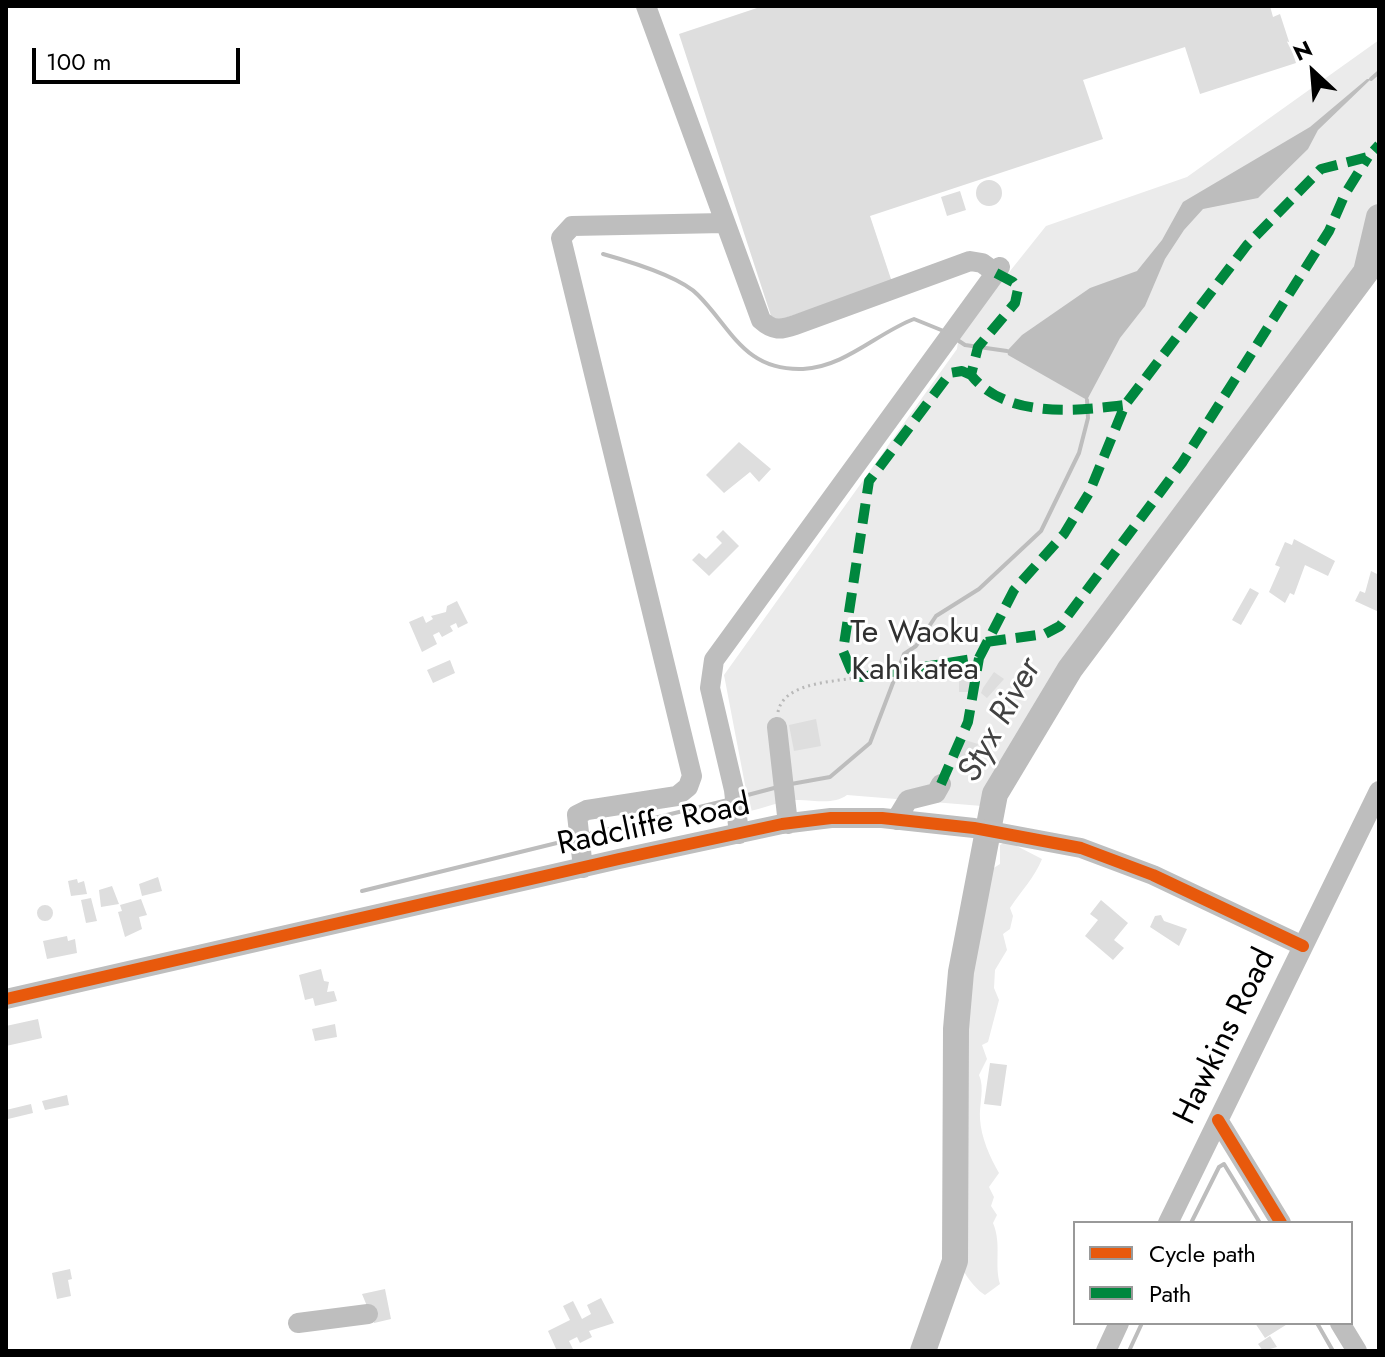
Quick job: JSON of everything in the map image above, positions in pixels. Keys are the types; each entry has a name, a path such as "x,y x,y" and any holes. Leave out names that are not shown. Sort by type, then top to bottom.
{"street":[{"path":"646,6 761,320 769,328 795,325 970,261 998,270 714,660 710,688 734,796 739,834"},
{"path":"583,868 575,820 581,812 677,796 688,787 692,776 561,238 572,226 724,223"},
{"path":"777,727 788,824"},
{"path":"896,820 908,800 936,793 941,784"},
{"name":"Hawkins Road","path":"1169,1221 1379,791"},
{"name":"Radcliffe Road","path":"6,999 739,834 788,824 855,817 1004,832 1081,848 1116,859 1303,946"},
{"path":"1218,1120 1280,1221"},
{"path":"298,1323 368,1314"},
{"path":"1106,1351 1118,1325"},
{"path":"1341,1325 1357,1351"}],"path":[{"path":"777,727 779,705 797,689 861,677"}],"green space":[{"name":"Te Waoku Kahikatea","path":"1379,40 1379,238 1244,418 982,806 847,795 828,801 790,801 750,811 724,675 957,349 959,335 1046,226 1187,177"},
{"path":"1007,841 1042,859 1010,908 1013,916 1010,929 1003,934 1007,950 995,970 994,988 999,1000 988,1042 982,1045 987,1059 979,1075 982,1085 981,1126 986,1147 999,1173 989,1187 994,1197 991,1206 997,1215 993,1223 1000,1284 985,1295 968,1277 951,1245 949,1238 961,1223 960,1219 946,1213 944,1183 952,1179 951,1169 961,1150 965,1102 966,1070 957,1058 960,1026 954,990 969,972 960,951 964,929 974,918 989,871 1000,864 1000,845"}],"shaded area":[{"path":"1367,79 1371,79 1318,130 1308,149 1258,198 1203,209 1184,230 1165,259 1145,306 1120,338 1087,400 1008,355 1007,351 1022,335 1090,288 1137,271 1162,240 1183,202 1310,127"}],"building":[{"path":"763,6 1270,6 1273,17 1280,14 1296,63 1200,94 1185,47 1083,80 1103,139 870,216 892,282 773,322 679,34"},
{"path":"989,180 998,184 1002,193 998,202 989,206 980,202 976,193 980,184"},
{"path":"960,191 966,210 947,216 941,197"},
{"path":"739,442 771,469 759,482 750,472 724,493 706,475"},
{"path":"723,530 739,546 709,576 692,560 699,553 706,559 722,543 716,537"},
{"path":"1294,539 1335,561 1328,576 1305,565 1294,595 1290,593 1285,603 1269,592 1280,567 1275,565 1285,542 1292,545"},
{"path":"1371,571 1379,575 1379,612 1355,601 1360,591 1365,593"},
{"path":"1250,588 1259,593 1241,625 1232,620"},
{"path":"457,601 468,623 458,628 456,623 450,626 453,631 442,637 439,632 433,635 437,644 422,652 409,622 423,616 426,623 433,619 431,616 446,612 447,606"},
{"path":"450,660 455,673 433,683 427,670"},
{"path":"994,672 1004,679 987,698 981,693"},
{"path":"959,673 971,674 971,692 959,692"},
{"path":"816,719 821,746 794,751 789,725"},
{"path":"965,740 978,744 969,770 956,765"},
{"path":"158,877 162,891 142,896 139,884"},
{"path":"77,879 78,883 84,881 87,894 71,896 68,881"},
{"path":"112,886 119,904 101,907 99,890"},
{"path":"91,898 97,921 86,923 81,900"},
{"path":"141,899 147,915 139,917 142,929 125,937 118,912 122,911 120,905"},
{"path":"1101,900 1128,923 1114,940 1124,948 1113,960 1085,936 1098,920 1090,914"},
{"path":"45,905 51,907 51,919 45,921 39,919 37,913 39,907"},
{"path":"1161,915 1164,921 1187,929 1179,946 1150,927 1155,916"},
{"path":"67,936 68,941 75,939 77,953 47,959 43,941"},
{"path":"321,969 324,981 329,982 327,992 334,991 337,1001 315,1006 313,998 305,1000 299,975"},
{"path":"38,1019 42,1038 6,1046 6,1026"},
{"path":"335,1024 337,1037 315,1041 312,1029"},
{"path":"990,1063 1007,1065 1001,1106 984,1104"},
{"path":"67,1095 69,1105 45,1110 42,1101"},
{"path":"31,1104 33,1113 8,1119 6,1110"},
{"path":"70,1269 72,1279 68,1280 71,1296 57,1299 52,1273"},
{"path":"385,1289 391,1319 374,1323 362,1294"},
{"path":"601,1298 614,1323 589,1331 592,1337 580,1343 577,1337 569,1341 574,1351 557,1351 548,1331 570,1320 563,1306 573,1301 582,1319 591,1314 587,1305"},
{"path":"1256,1325 1286,1325 1265,1338"},
{"path":"1270,1336 1277,1347 1263,1351 1258,1344"}],"waterway":[{"path":"1371,79 1379,72"},
{"name":"Styx River","path":"923,1351 955,1261 956,1029 961,972 995,794 1070,669 1366,272 1379,217"},
{"path":"603,254 653,270 690,288 741,346 766,363 783,368 803,369 833,362 914,319 946,332"},
{"path":"956,339 965,345 1007,351"},
{"path":"791,784 830,777 870,743 904,654 916,646 936,616 979,589 1041,531 1079,453 1088,418 1087,400"},
{"path":"740,797 778,787"},
{"path":"585,835 728,800"},
{"path":"362,891 573,839"},
{"path":"1192,1221 1219,1167 1224,1164 1259,1221"},
{"path":"1129,1351 1141,1325"},
{"path":"1318,1325 1333,1351"}],"marked path":[{"path":"971,375 962,371 950,373 869,481 843,651 851,670 861,677 979,658 1014,590 1064,534 1089,493 1125,405 1247,245 1321,169 1368,157 1379,145"},
{"path":"986,642 1045,634 1060,626 1182,463 1329,231 1345,194 1368,157"},
{"path":"996,273 1013,282 1018,289 1015,303 978,347 971,375 986,389 1022,405 1064,410 1125,405"},
{"path":"941,784 968,722 979,658"}],"cycle path":[{"path":"6,999 619,859 782,824 831,818 882,818 974,828 1081,848 1153,875 1303,946"},
{"path":"1218,1120 1280,1221"}]}
